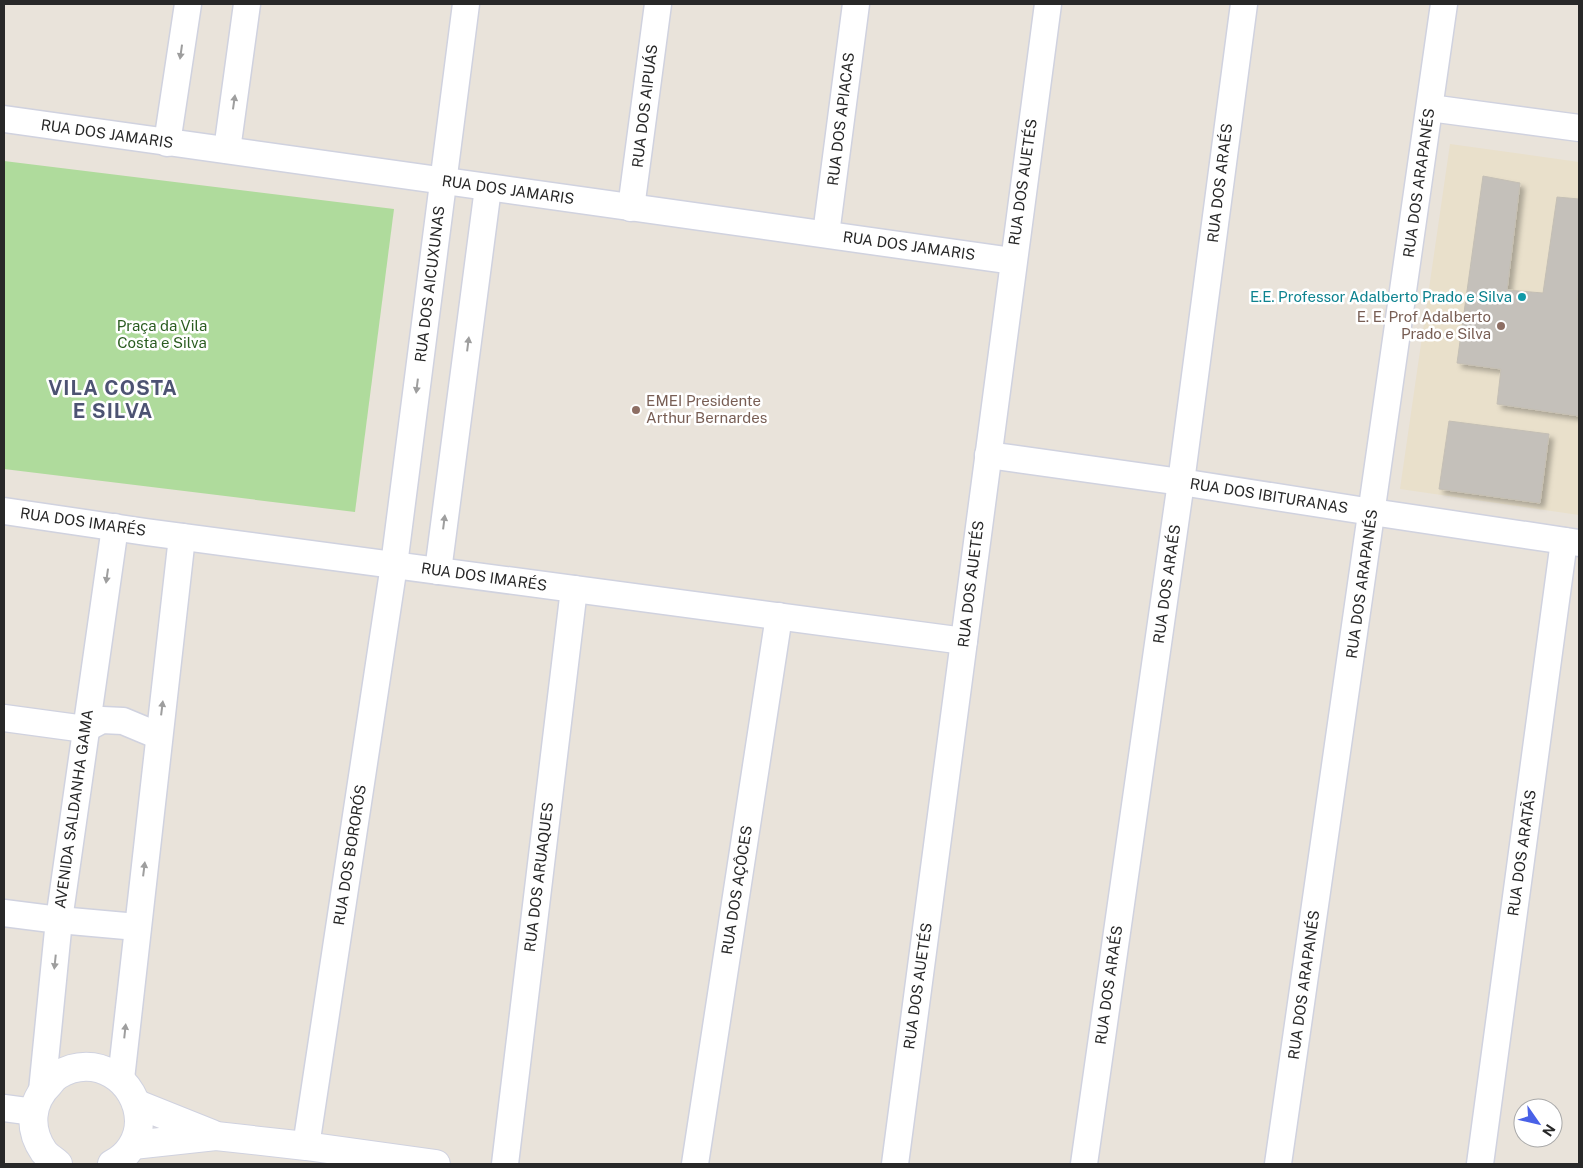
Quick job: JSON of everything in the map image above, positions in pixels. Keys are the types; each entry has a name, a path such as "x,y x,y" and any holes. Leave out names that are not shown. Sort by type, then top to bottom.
{"street":[{"path":"168,143 188,4"},
{"path":"227,150 247,4"},
{"name":"RUA DOS AICUXUNAS","path":"394,565 466,4"},
{"name":"RUA DOS AIPUÁS","path":"631,208 658,4"},
{"name":"RUA DOS APIACAS","path":"826,234 856,4"},
{"name":"RUA DOS AUETÉS","path":"895,1164 1048,4"},
{"name":"RUA DOS ARAÉS","path":"1084,1164 1181,482 1244,4"},
{"name":"RUA DOS ARAPANÉS","path":"1278,1164 1444,4"},
{"path":"1430,108 1579,128"},
{"name":"RUA DOS JAMARIS","path":"4,119 1013,261"},
{"path":"438,571 488,188"},
{"name":"RUA DOS IBITURANAS","path":"988,455 1181,482 1572,542"},
{"name":"RUA DOS IMARÉS","path":"4,511 182,537 964,641"},
{"name":"AVENIDA SALDANHA GAMA","path":"30,1164 59,920 114,527"},
{"path":"121,1079 182,537"},
{"name":"RUA DOS ARATÃS","path":"1480,1164 1572,542"},
{"name":"RUA DOS BORORÓS","path":"306,1146 394,565"},
{"name":"RUA DOS ARUAQUES","path":"505,1164 574,589"},
{"name":"RUA DOS AÇÔCES","path":"695,1164 779,616"},
{"path":"4,718 85,729 102,720 123,721 159,736"},
{"path":"4,913 137,927"},
{"path":"58,1164 45,1153 37,1113 58,1075 78,1067 101,1068 121,1079 130,1090 137,1104 139,1123 126,1156"},
{"path":"137,1104 216,1136 436,1164"},
{"path":"4,1108 37,1113"},
{"path":"126,1156 216,1136"}],"shaded area":[{"name":"E. E. Prof Adalberto Prado e Silva","path":"1450,144 1579,162 1579,515 1400,489"}],"green space":[{"name":"Praça da Vila Costa e Silva","path":"4,161 394,209 355,512 4,469"}],"building":[{"name":"E.E. Professor Adalberto Prado e Silva","path":"1483,176 1520,183 1507,290 1543,293 1557,197 1579,199 1579,284 1577,300 1579,300 1579,416 1497,404 1501,369 1457,363"},
{"path":"1449,421 1549,434 1540,503 1439,489"}],"place":[{"name":"E.E. Professor Adalberto Prado e Silva","path":"1522,297"},
{"name":"E. E. Prof Adalberto Prado e Silva","path":"1501,326"},
{"name":"EMEI Presidente Arthur Bernardes","path":"636,410"}],"district":[{"name":"VILA COSTA E SILVA","path":"113,400"}]}
